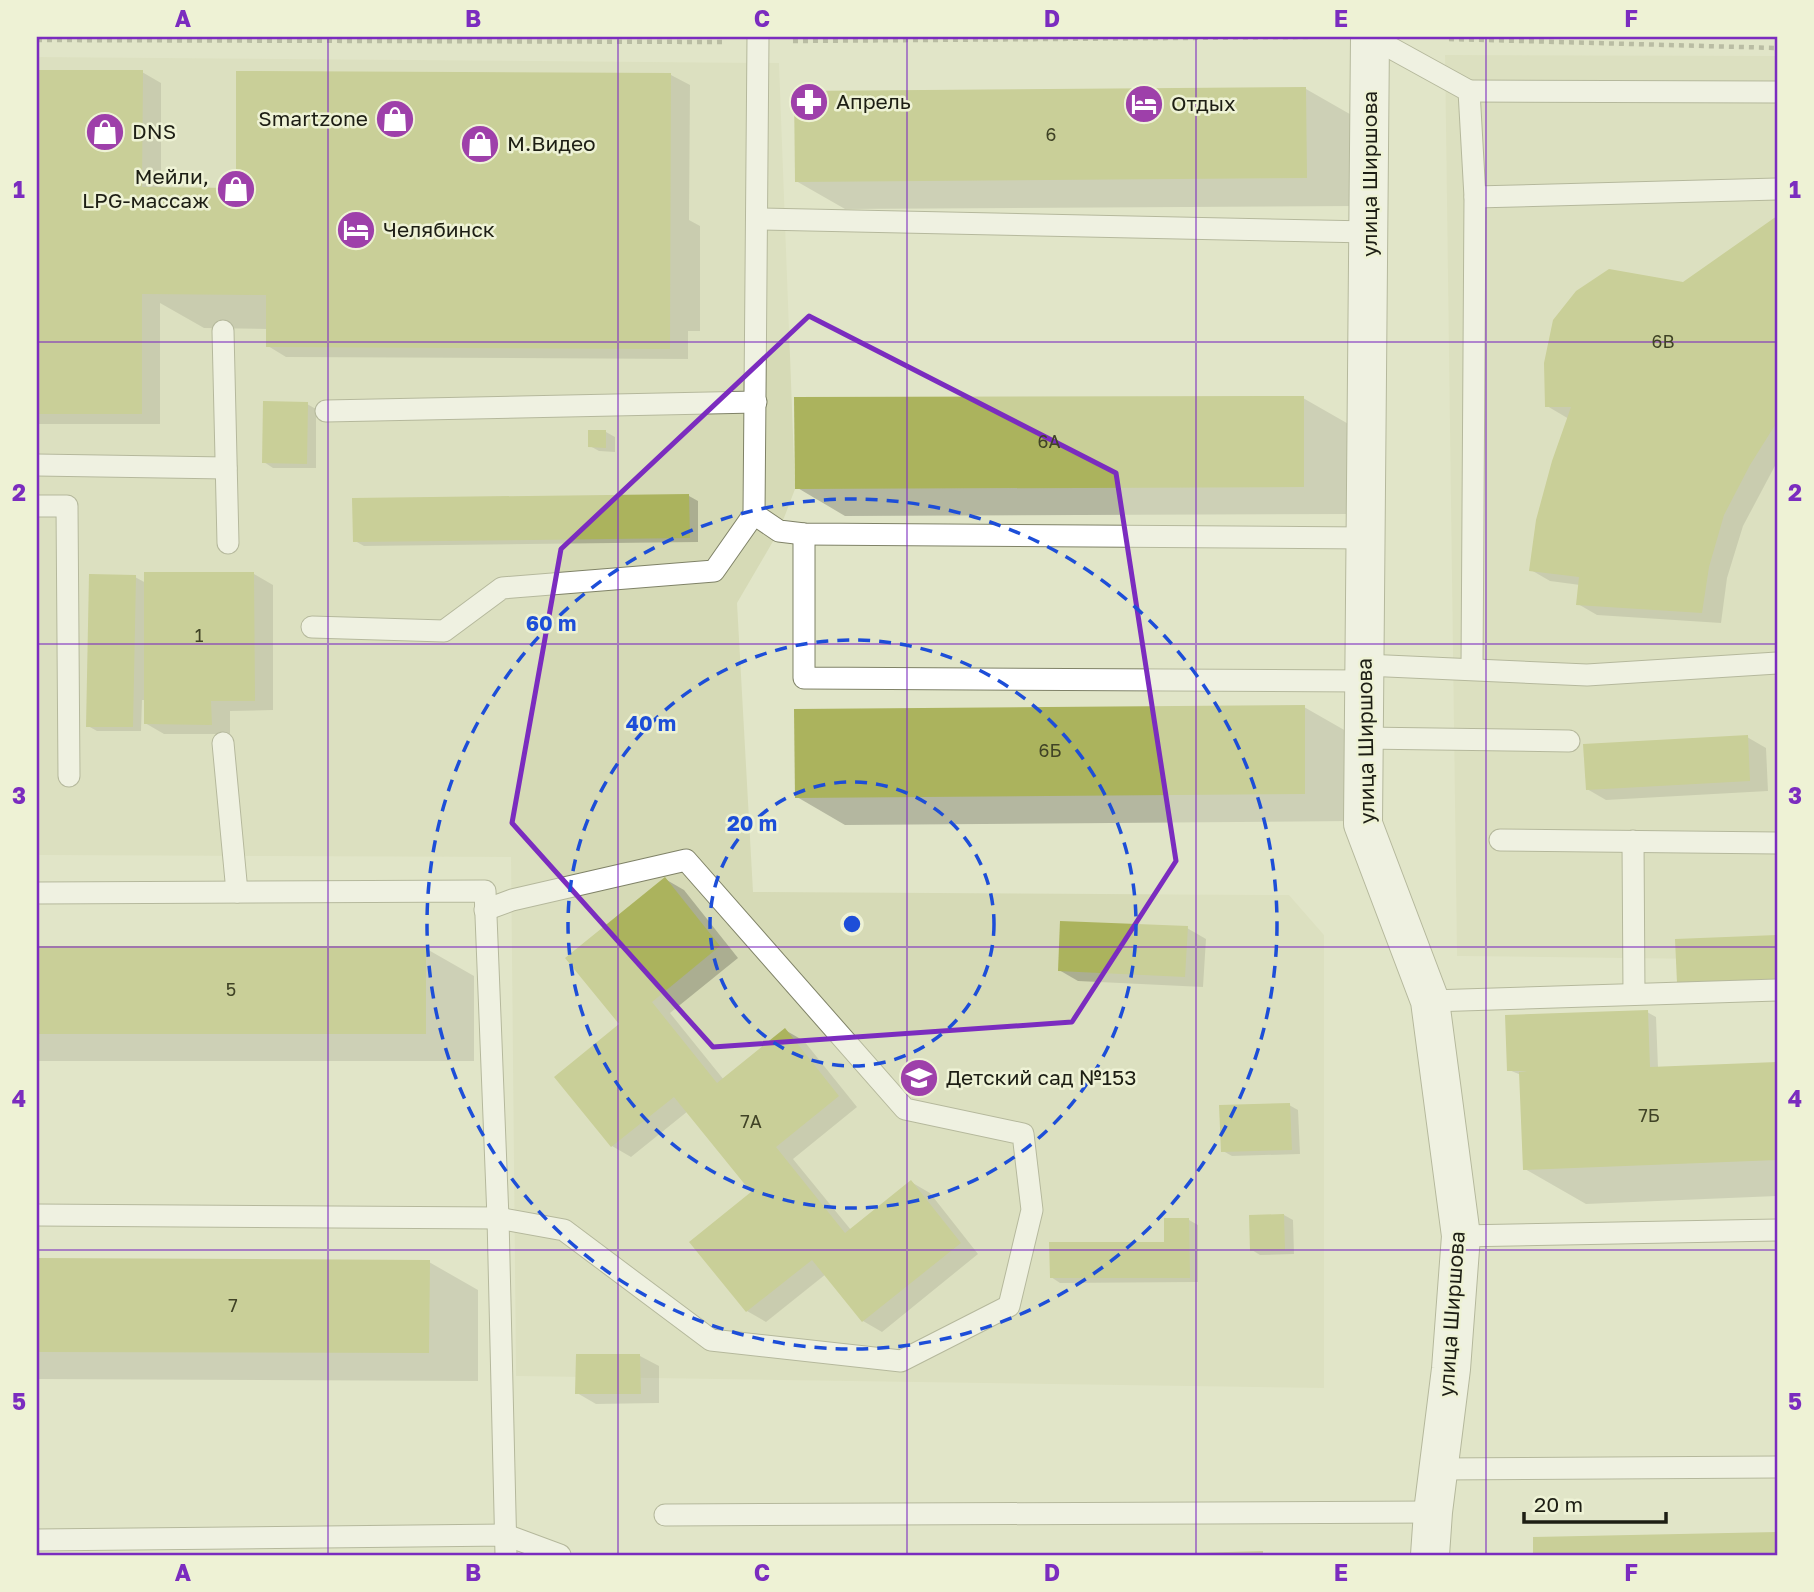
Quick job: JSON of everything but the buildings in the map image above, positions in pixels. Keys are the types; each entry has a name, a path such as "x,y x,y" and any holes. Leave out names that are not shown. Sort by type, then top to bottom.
{"street":[{"name":"улица Ширшова","path":"1371,37 1363,824 1430,1001 1461,1236 1451,1369 1430,1555"}],"lane":[{"path":"1371,37 1469,91 1777,92"},
{"path":"312,627 444,631 502,588 714,571 754,514 758,39"},
{"path":"1469,91 1475,197 1472,669"},
{"path":"1475,197 1777,189"},
{"path":"758,219 1369,232"},
{"path":"223,331 228,544"},
{"path":"326,411 757,402"},
{"path":"37,465 226,468"},
{"path":"37,506 67,506 69,776"},
{"path":"754,514 779,531 804,534 1365,538"},
{"path":"804,534 804,678 1364,673 1472,669 1587,675 1777,663"},
{"path":"1364,738 1569,741"},
{"path":"223,743 237,892"},
{"path":"1500,840 1777,843"},
{"path":"1633,841 1634,995"},
{"path":"37,1215 498,1218 564,1230 711,1340 901,1362 1009,1306 1032,1210 1023,1134 905,1109 686,860 512,900 485,910"},
{"path":"37,893 485,891 498,1218 506,1545"},
{"path":"1430,1001 1777,990"},
{"path":"1461,1236 1777,1230"},
{"path":"1438,1469 1777,1467"},
{"path":"665,1515 1433,1512"},
{"path":"37,1540 506,1545 560,1555"}],"path":[{"path":"37,40 1310,37"},
{"path":"1444,38 1777,48"}],"highlighted area":[{"path":"809,316 1116,473 1176,861 1072,1022 713,1047 512,823 561,549"}],"shaded area":[{"path":"1445,55 1777,56 1777,960 1457,956"},
{"path":"37,57 779,63 795,489 779,531 737,603 753,892 1289,895 1324,935 1324,1388 516,1376 511,857 37,855"}],"place":[{"name":"Апрель","path":"809,102"},
{"name":"Отдых","path":"1144,104"},
{"name":"Smartzone","path":"395,119"},
{"name":"DNS","path":"105,132"},
{"name":"М.Видео","path":"480,144"},
{"name":"Мейли, LPG-массаж","path":"236,189"},
{"name":"Челябинск","path":"356,230"},
{"name":"Детский сад №153","path":"919,1078"}]}
